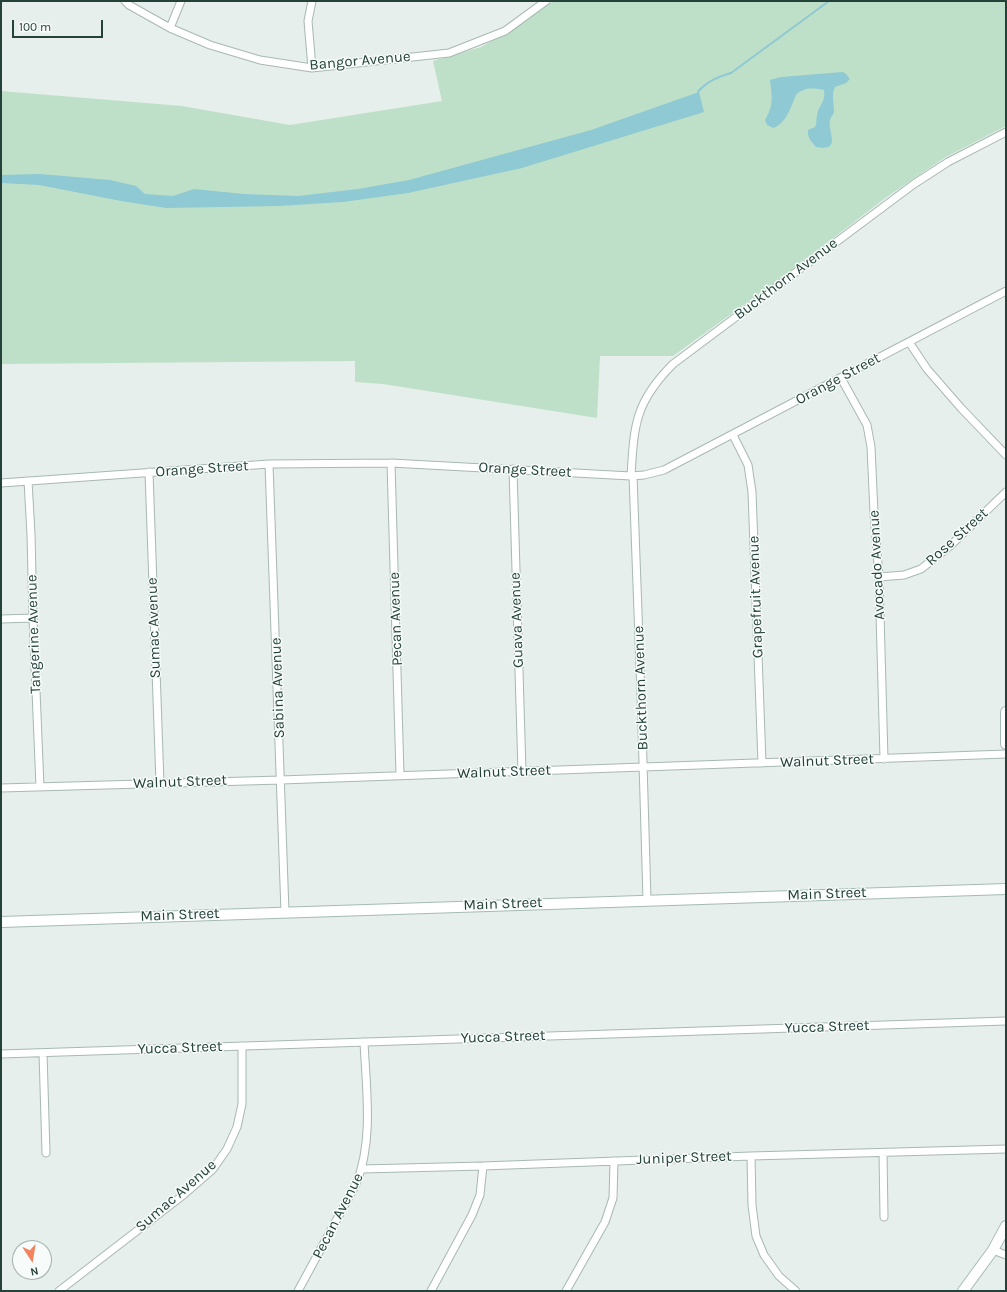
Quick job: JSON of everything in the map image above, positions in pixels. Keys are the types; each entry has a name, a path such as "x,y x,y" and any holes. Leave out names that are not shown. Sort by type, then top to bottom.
{"main road":[{"path":"1006,712 1006,744"},
{"name":"Main Street","path":"1,922 1006,888"},
{"path":"964,1291 993,1250 1006,1226"}],"street":[{"name":"Bangor Avenue","path":"125,1 129,5 170,28 210,45 260,60 312,68 449,53 505,31 546,1"},
{"path":"170,28 181,1"},
{"path":"312,1 308,21 312,68"},
{"name":"Buckthorn Avenue","path":"647,900 644,767 632,476 634,434 642,404 656,383 673,364 914,184 948,162 1006,132"},
{"name":"Orange Street","path":"1,483 269,464 391,463 632,476 644,475 664,470 733,435 1006,291"},
{"path":"909,342 927,369 961,408 1006,455"},
{"name":"Avocado Avenue","path":"841,378 867,425 871,447 879,577 884,759"},
{"name":"Grapefruit Avenue","path":"733,435 748,465 752,492 762,763"},
{"name":"Pecan Avenue","path":"391,463 400,775"},
{"name":"Sabina Avenue","path":"269,464 286,912"},
{"name":"Guava Avenue","path":"513,469 522,772"},
{"name":"Sumac Avenue","path":"149,472 160,783"},
{"name":"Tangerine Avenue","path":"28,482 40,787"},
{"name":"Rose Street","path":"879,577 904,575 921,569 950,546 1006,492"},
{"path":"1,619 33,618"},
{"name":"Walnut Street","path":"1,788 522,772 1006,754"},
{"name":"Yucca Street","path":"1,1054 1006,1021"},
{"name":"Pecan Avenue","path":"298,1291 356,1184 362,1169 367,1137 364,1042"},
{"name":"Sumac Avenue","path":"59,1291 182,1196 213,1169 227,1148 237,1127 242,1104 242,1046"},
{"path":"43,1053 46,1153"},
{"name":"Juniper Street","path":"362,1169 1006,1149"},
{"path":"883,1153 884,1217"},
{"path":"751,1156 752,1205 756,1236 764,1256 779,1276 796,1291"},
{"path":"566,1291 605,1222 612,1198 614,1161"},
{"path":"431,1291 472,1215 480,1195 483,1166"},
{"path":"993,1250 1006,1255"}],"green space":[{"path":"553,1 1006,1 1006,126 944,158 888,196 781,278 673,356 600,356 597,418 383,384 355,382 355,361 1,364 1,91 182,106 290,125 442,101 433,61 481,47 525,22"}],"water":[{"path":"843,72 850,79 846,83 835,87 834,90 834,112 830,119 832,144 824,148 816,147 808,135 808,130 816,126 818,111 824,97 824,90 809,89 799,92 782,123 773,128 767,125 765,120 770,110 772,101 770,80 781,77"},
{"path":"699,92 704,112 522,168 408,193 343,202 279,206 166,208 39,185 1,183 1,175 40,174 110,180 136,186 145,194 173,196 194,189 244,194 298,196 358,189 409,180 591,130"}],"waterway":[{"path":"698,92 713,80 731,73 829,1"}]}
